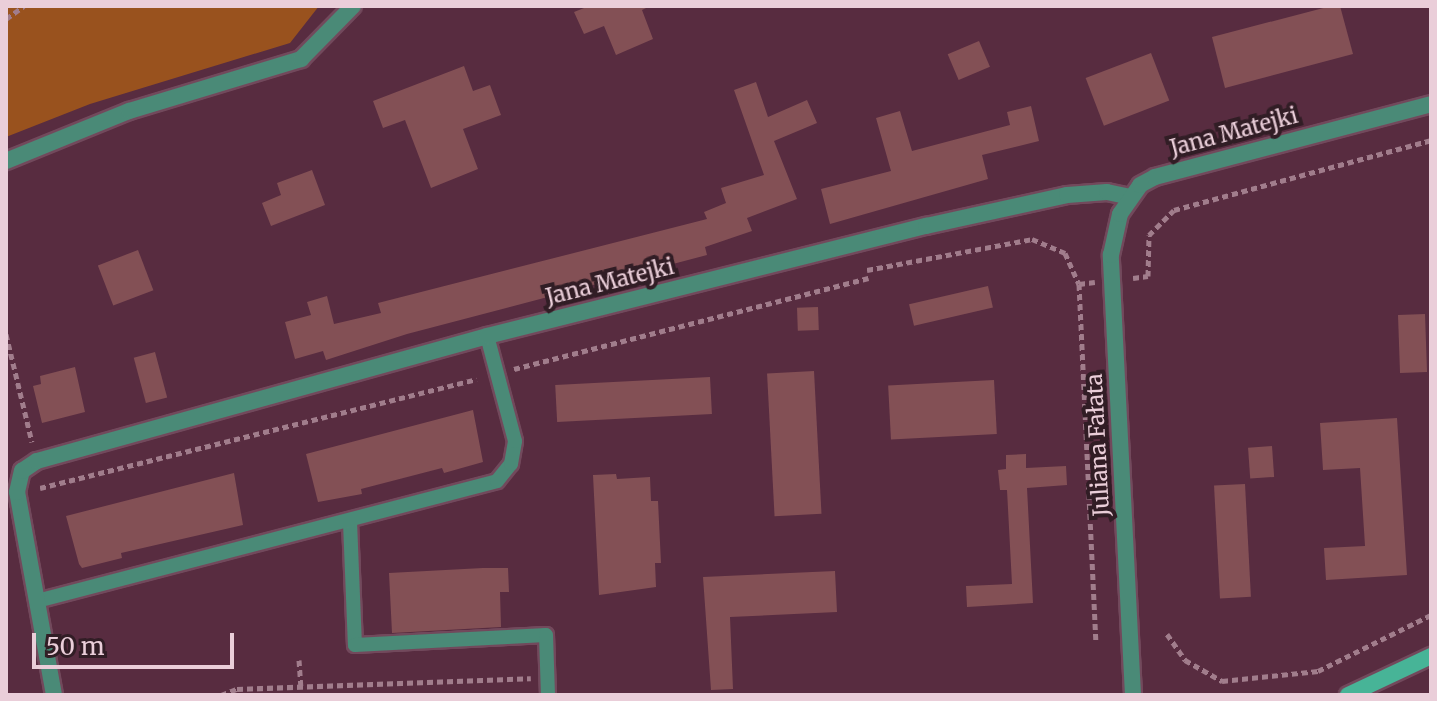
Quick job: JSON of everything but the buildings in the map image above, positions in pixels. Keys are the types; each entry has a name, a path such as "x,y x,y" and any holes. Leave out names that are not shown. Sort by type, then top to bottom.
{"street":[{"path":"6,161 129,111 301,59 353,6"},
{"name":"Jana Matejki","path":"54,695 17,492 22,471 37,461 487,336 926,226 1067,195 1107,192 1130,197 1155,177 1189,165 1431,104"},
{"name":"Juliana Fałata","path":"1130,197 1113,232 1112,280 1133,695"},
{"path":"1348,695 1431,656"}],"lane":[{"path":"37,601 484,486 506,474 515,441 487,336"},
{"path":"350,522 355,645 546,635 548,688"}],"path":[{"path":"6,19 24,6"},
{"path":"1079,284 1148,276 1149,235 1174,210 1431,140"},
{"path":"867,270 1032,239 1065,253 1079,284 1096,641"},
{"path":"40,488 869,278"},
{"path":"6,334 31,441"},
{"path":"1167,634 1185,660 1222,681 1318,671 1431,615"},
{"path":"299,660 301,687"},
{"path":"221,695 301,687 548,688"}],"shaded area":[{"path":"6,6 319,6 290,43 90,104 6,137"}]}
